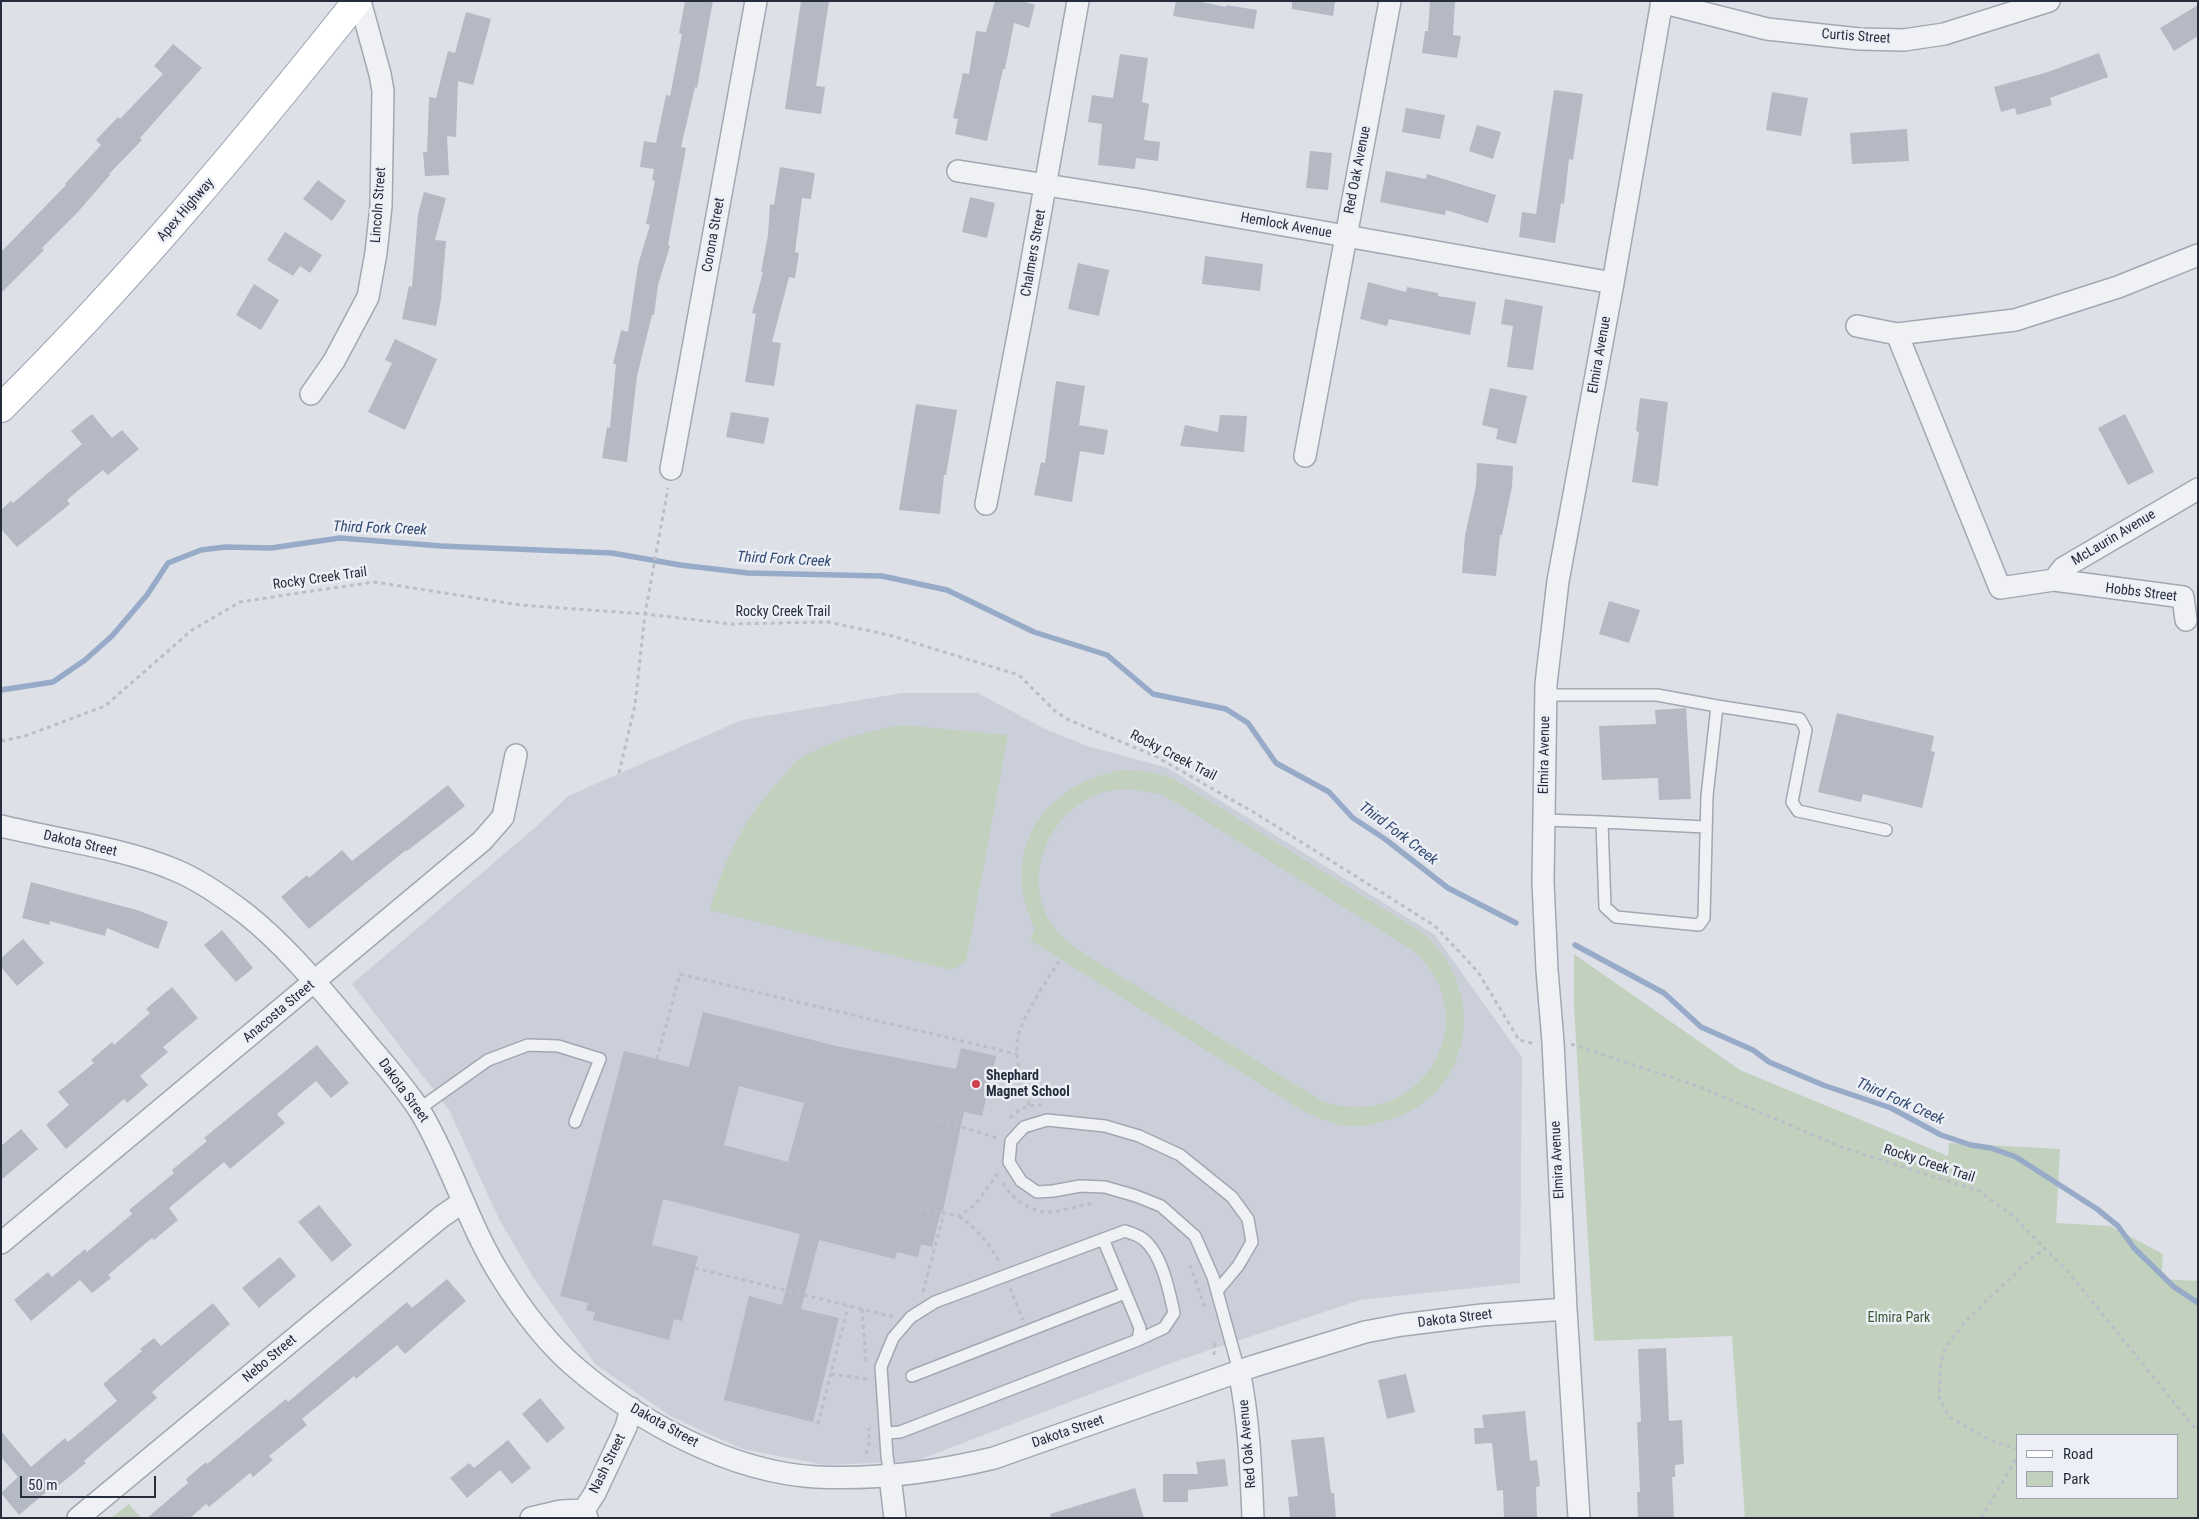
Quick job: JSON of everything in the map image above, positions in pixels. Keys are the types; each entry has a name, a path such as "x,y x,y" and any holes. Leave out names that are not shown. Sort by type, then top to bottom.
{"main road":[{"name":"Apex Highway","path":"1,408 104,302 170,228 266,116 359,1"}],"street":[{"name":"Lincoln Street","path":"311,394 334,361 368,297 376,253 380,206 383,91 359,1"},
{"name":"Corona Street","path":"671,469 756,1"},
{"name":"Chalmers Street","path":"986,504 1046,185 1078,1"},
{"name":"Red Oak Avenue","path":"1305,456 1390,1"},
{"name":"Curtis Street","path":"1661,2 1767,29 1859,39 1904,40 1944,34 2049,1"},
{"name":"Elmira Avenue","path":"1579,1518 1566,1309 1553,1042 1547,970 1544,820 1548,658 1558,581 1613,283 1661,2"},
{"name":"Hemlock Avenue","path":"958,171 1613,283"},
{"path":"1858,326 1897,334 2015,320 2118,288 2198,255"},
{"path":"1897,334 2000,588 2054,580"},
{"name":"McLaurin Avenue","path":"2077,584 2054,580 2063,568 2198,489"},
{"name":"Hobbs Street","path":"2077,584 2183,597 2186,620"},
{"name":"Anacosta Street","path":"1,1243 493,831 503,817 516,755"},
{"name":"Dakota Street","path":"3,833 150,860 178,871 244,913 292,955 388,1069 419,1109 489,1256 530,1319 575,1367 630,1408 691,1442 735,1460 770,1470 814,1477 890,1476 955,1467 994,1458 1239,1371 1364,1332 1482,1315 1566,1309"},
{"name":"Nebo Street","path":"78,1518 463,1202"},
{"name":"Red Oak Avenue","path":"1239,1371 1249,1442 1253,1518"},
{"name":"Nash Street","path":"586,1514 626,1427 630,1408"},
{"path":"890,1476 895,1518"},
{"path":"531,1518 561,1511 586,1514"}],"lane":[{"path":"1546,695 1657,695 1800,720 1806,730 1792,802 1798,810 1886,830"},
{"path":"1602,822 1605,908 1616,917 1698,924 1704,918 1706,827 1717,706"},
{"path":"1544,820 1706,827"},
{"path":"419,1109 488,1060 528,1045 558,1046 600,1059 575,1122"},
{"path":"1217,1290 1238,1266 1252,1242 1248,1219 1232,1197 1180,1155 1139,1136 1105,1126 1048,1120 1024,1127 1011,1141 1009,1162 1021,1181 1037,1192 1080,1186 1105,1187 1162,1206 1195,1236 1213,1277 1239,1371"},
{"path":"886,1433 900,1432 1138,1340 1164,1328 1174,1313 1169,1288 1154,1250 1142,1238 1125,1231 935,1302 911,1317 893,1338 881,1367 886,1456 890,1476"},
{"path":"1103,1239 1140,1328 1138,1340"},
{"path":"912,1376 1126,1293"}],"path":[{"path":"619,772 635,704 645,614 671,469"},
{"name":"Rocky Creek Trail","path":"1,741 25,736 105,706 192,630 240,602 375,582 520,604 645,614 731,624 828,622 889,634 1019,675 1055,711 1155,756 1255,813 1435,926 1478,972 1519,1040 1533,1045"},
{"path":"1029,1105 1019,1074 1020,1030 1060,959"},
{"path":"658,1060 680,974 1018,1054"},
{"name":"Rocky Creek Trail","path":"1567,1043 1700,1087 1844,1148 1979,1192 2012,1215 2070,1274 2198,1432"},
{"path":"940,1120 998,1138"},
{"path":"918,1208 959,1216 975,1205 998,1173"},
{"path":"922,1296 944,1214"},
{"path":"2016,1448 1992,1441 1949,1417 1939,1396 1941,1361 1946,1347 1966,1321 2029,1260 2046,1248"},
{"path":"695,1268 895,1317"},
{"path":"818,1424 848,1306"},
{"path":"862,1309 867,1366"},
{"path":"831,1374 867,1379"},
{"path":"1981,1518 2016,1459"}],"shaded area":[{"name":"Shephard Magnet School","path":"902,693 978,693 1043,728 1087,746 1168,768 1435,935 1522,1057 1520,1283 1360,1300 1174,1362 916,1461 825,1465 742,1449 670,1416 595,1364 533,1277 499,1219 449,1110 352,984 539,824 568,796 742,720"}],"green space":[{"path":"901,725 1008,735 966,962 952,970 710,910 722,873 737,840 757,808 794,764 827,745 863,733"},
{"path":"1120,770 1152,772 1172,778 1421,932 1442,954 1456,979 1463,1006 1463,1033 1456,1060 1443,1084 1422,1104 1395,1118 1365,1126 1346,1126 1328,1122 1300,1109 1030,940 1035,929 1025,901 1022,874 1025,849 1034,827 1048,807 1068,791 1092,779","holes":["1130,789 1159,794 1172,800 1414,951 1436,979 1445,1009 1444,1039 1432,1066 1413,1088 1386,1102 1355,1107 1320,1100 1078,950 1055,928 1049,920 1042,902 1039,884 1040,865 1045,847 1065,816 1079,804 1100,793 1112,790"]},
{"name":"Elmira Park","path":"1574,954 1740,1070 1948,1156 1949,1143 2060,1149 2056,1223 2110,1226 2163,1254 2161,1279 2198,1281 2198,1518 1745,1518 1732,1336 1594,1341 1574,1007"},
{"path":"129,1504 141,1518 111,1518"}],"building":[{"path":"685,1 713,1 697,88 695,87 681,147 686,148 668,245 670,246 658,285 654,315 652,315 637,376 627,462 602,458 607,427 610,428 616,364 613,364 621,330 628,332 638,265 650,225 646,224 655,181 652,180 654,169 640,167 644,141 656,143 666,95 670,96 682,34 679,33"},
{"path":"801,1 829,1 816,86 825,87 821,114 785,109"},
{"path":"995,1 1022,1 1035,5 1029,28 1014,23 987,141 955,134 958,119 953,118 963,73 969,74 976,31 986,32"},
{"path":"1176,1 1196,1 1226,7 1226,5 1257,10 1254,29 1173,16"},
{"path":"1292,1 1335,1 1333,16 1292,9"},
{"path":"1430,1 1455,1 1453,35 1461,36 1457,58 1422,53 1425,31 1428,31"},
{"path":"2198,5 2198,36 2174,51 2160,28"},
{"path":"466,12 491,19 473,85 458,81 456,137 447,136 449,175 425,176 423,152 427,152 429,97 436,98 448,51 455,53"},
{"path":"173,44 202,68 140,138 142,140 109,174 77,213 42,248 44,250 1,293 1,252 66,185 101,145 96,140 118,117 120,119 163,74 154,66"},
{"path":"2099,53 2108,77 2050,98 2052,105 2017,115 2015,108 2001,112 1994,87 2048,72"},
{"path":"1120,54 1148,58 1142,102 1149,104 1144,140 1160,142 1158,161 1136,158 1135,169 1098,165 1102,124 1088,122 1092,95 1113,98"},
{"path":"1554,90 1583,94 1573,160 1569,159 1564,204 1561,203 1555,243 1519,237 1522,212 1536,214"},
{"path":"1772,92 1808,98 1801,136 1766,130"},
{"path":"1406,108 1445,115 1440,139 1402,132"},
{"path":"1477,125 1501,132 1493,159 1469,151"},
{"path":"1907,129 1909,161 1852,164 1850,133"},
{"path":"1310,151 1332,153 1328,190 1306,188"},
{"path":"780,167 815,173 811,199 802,198 795,252 799,253 795,278 789,277 772,342 781,343 774,386 745,382 756,314 752,313 763,272 761,272 768,235 770,204 774,205"},
{"path":"1386,171 1426,179 1427,174 1496,195 1488,223 1446,210 1445,215 1380,202"},
{"path":"318,180 346,201 332,221 303,199"},
{"path":"424,192 446,198 435,240 446,241 441,299 436,326 402,319 409,286 412,287 418,214"},
{"path":"970,197 995,203 987,238 962,232"},
{"path":"285,232 322,255 310,273 300,266 293,276 267,260"},
{"path":"1205,256 1263,264 1260,291 1202,284"},
{"path":"1078,263 1109,270 1099,316 1068,309"},
{"path":"1368,282 1406,292 1407,287 1438,293 1438,296 1476,302 1470,335 1389,319 1387,326 1360,319"},
{"path":"254,284 279,300 261,330 236,315"},
{"path":"1505,299 1543,306 1533,370 1507,367 1513,326 1501,324"},
{"path":"395,339 437,359 405,430 368,412 392,363 385,360"},
{"path":"1056,381 1085,386 1079,425 1108,430 1104,455 1080,451 1072,502 1034,495 1041,462 1045,463"},
{"path":"1490,388 1527,396 1516,444 1496,439 1498,429 1482,425"},
{"path":"1640,398 1668,402 1658,486 1632,482 1639,432 1636,431"},
{"path":"916,404 957,410 946,475 944,475 940,514 899,510"},
{"path":"731,412 769,418 764,444 726,437"},
{"path":"92,414 112,438 122,430 139,449 108,475 103,470 67,500 70,504 17,547 1,529 1,510 11,501 13,503 82,444 71,431"},
{"path":"2125,414 2154,472 2128,485 2098,428"},
{"path":"1220,415 1247,416 1244,452 1180,446 1185,425 1218,432"},
{"path":"1477,463 1513,466 1512,487 1502,535 1500,535 1496,576 1462,573 1465,535 1476,486"},
{"path":"1609,601 1640,610 1629,643 1599,634"},
{"path":"1686,708 1691,799 1659,800 1658,778 1602,780 1599,726 1656,724 1655,710"},
{"path":"1837,713 1934,736 1931,751 1935,752 1922,808 1863,794 1861,802 1818,792"},
{"path":"448,785 465,806 406,850 309,929 281,897 307,875 309,878 342,850 352,861"},
{"path":"31,882 137,910 168,922 158,949 107,928 105,936 50,921 49,925 22,918"},
{"path":"222,930 253,968 236,982 204,945"},
{"path":"23,939 44,963 17,986 1,967 1,958"},
{"path":"172,987 198,1018 163,1047 168,1052 140,1076 148,1085 127,1103 124,1099 66,1149 46,1125 69,1105 58,1092 94,1063 91,1060 112,1042 114,1045 150,1013 146,1009"},
{"path":"703,1012 836,1046 956,1069 961,1048 996,1056 982,1116 964,1112 943,1211 941,1211 932,1247 921,1244 918,1257 897,1252 895,1259 819,1240 801,1309 839,1318 813,1422 724,1400 749,1296 782,1305 800,1234 663,1199 652,1245 698,1256 682,1321 674,1319 669,1340 593,1320 595,1312 586,1310 588,1303 560,1296 624,1051 689,1067","holes":["739,1086 804,1103 788,1162 724,1145"]},
{"path":"317,1045 349,1083 331,1098 316,1081 277,1114 285,1123 230,1169 224,1162 169,1208 178,1220 154,1240 152,1238 108,1275 111,1278 92,1293 80,1280 31,1321 14,1300 48,1272 52,1277 85,1249 87,1252 132,1214 129,1210 174,1173 172,1170 207,1141 204,1138"},
{"path":"21,1129 38,1149 1,1180 1,1146"},
{"path":"319,1205 352,1245 332,1262 298,1222"},
{"path":"280,1257 296,1276 259,1308 242,1288"},
{"path":"447,1279 466,1301 405,1354 397,1345 356,1379 354,1376 302,1419 307,1425 269,1456 273,1460 253,1477 250,1473 209,1507 206,1504 190,1518 147,1518 188,1483 186,1479 206,1462 207,1464 286,1399 288,1402 407,1302 412,1308"},
{"path":"213,1303 230,1324 152,1392 157,1398 84,1461 86,1463 58,1486 56,1484 19,1515 1,1493 18,1477 1,1457 1,1431 31,1467 65,1438 68,1442 117,1401 103,1384 142,1351 140,1349 154,1338 161,1346"},
{"path":"1666,1348 1669,1421 1682,1420 1684,1464 1675,1465 1675,1477 1672,1477 1674,1517 1638,1518 1637,1492 1640,1492 1637,1422 1641,1422 1638,1349"},
{"path":"1406,1374 1415,1412 1387,1419 1378,1380"},
{"path":"540,1398 565,1428 547,1443 522,1414"},
{"path":"1525,1411 1530,1461 1537,1460 1540,1486 1536,1487 1537,1518 1504,1518 1503,1490 1497,1491 1492,1443 1475,1444 1474,1428 1484,1428 1482,1415"},
{"path":"1324,1437 1331,1493 1334,1493 1336,1518 1290,1518 1288,1497 1298,1496 1291,1440"},
{"path":"508,1440 531,1468 512,1484 500,1470 467,1498 450,1478 469,1463 474,1468"},
{"path":"1225,1459 1228,1486 1188,1490 1188,1502 1163,1502 1163,1474 1198,1474 1196,1462"},
{"path":"1135,1488 1144,1518 1051,1518 1050,1514"}],"waterway":[{"name":"Third Fork Creek","path":"1,690 53,682 85,660 112,636 147,595 168,563 201,550 225,547 271,548 340,538 441,546 612,553 680,565 748,573 882,576 947,590 1034,632 1107,655 1153,694 1226,709 1248,723 1276,763 1329,792 1353,818 1385,839 1448,888 1516,923"},
{"name":"Third Fork Creek","path":"1575,945 1664,993 1701,1027 1753,1050 1769,1062 1823,1085 1891,1108 1941,1135 1971,1145 1991,1148 2016,1157 2097,1209 2118,1226 2134,1248 2174,1287 2198,1303"}],"place":[{"name":"Shephard Magnet School","path":"976,1084"}]}
